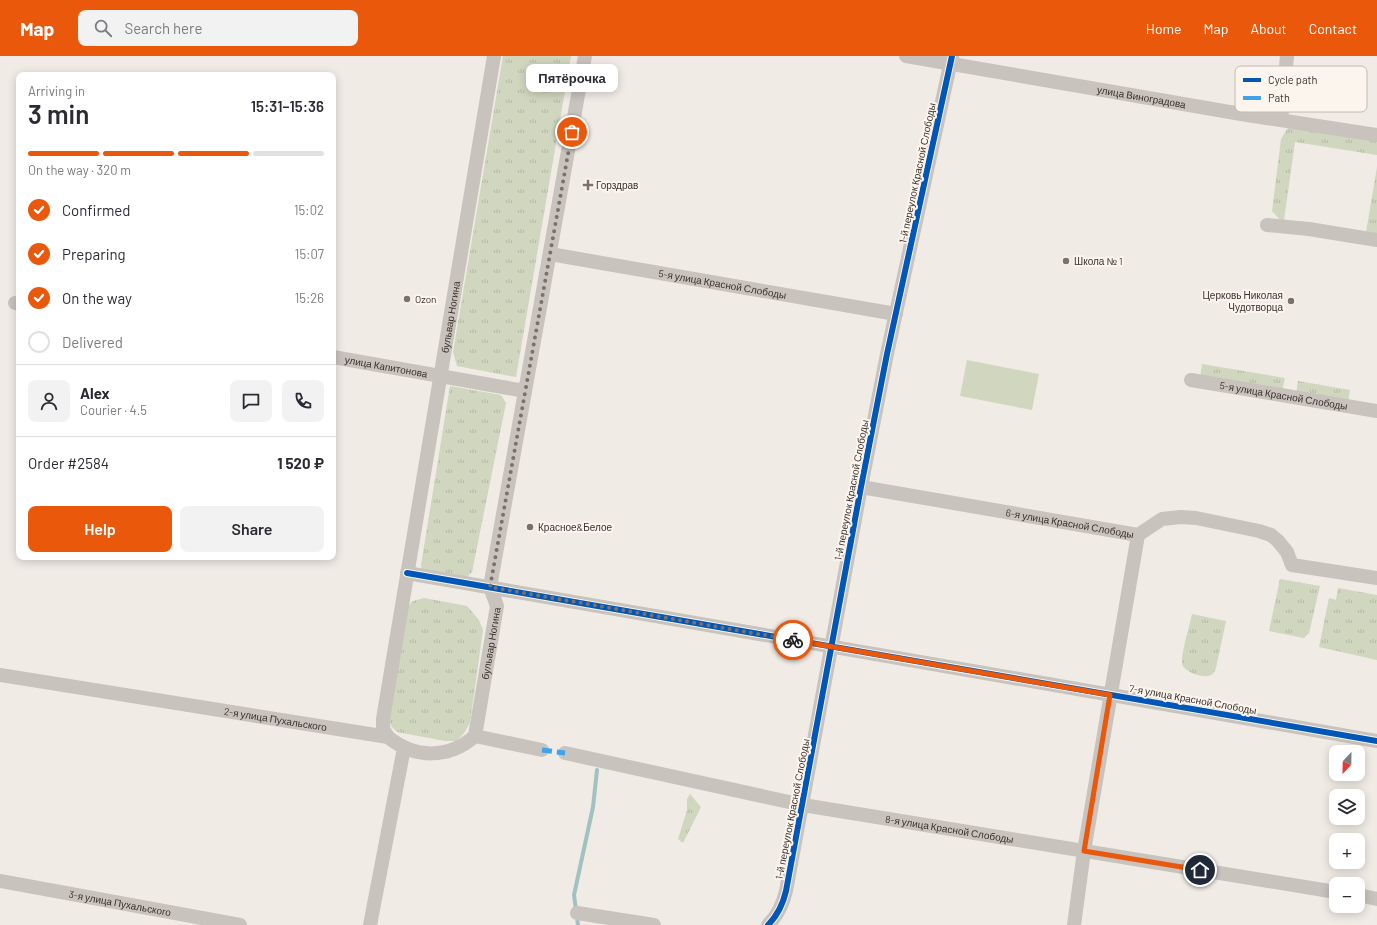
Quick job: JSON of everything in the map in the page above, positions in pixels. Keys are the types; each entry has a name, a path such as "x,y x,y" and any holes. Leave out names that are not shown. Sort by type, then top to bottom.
{"street":[{"name":"бульвар Ногина","path":"388,737 383,729 383,719 494,56"},
{"path":"490,587 585,56"},
{"name":"улица Виноградова","path":"906,56 951,60 1240,114 1377,135"},
{"path":"1286,66 1287,56"},
{"name":"1-й переулок Красной Слободы","path":"768,925 775,918 784,900 803,805 861,487 896,314 951,60"},
{"path":"1281,120 1282,112"},
{"path":"1267,225 1309,229 1377,240"},
{"name":"5-я улица Красной Слободы","path":"550,254 896,314"},
{"name":"улица Капитонова","path":"336,358 525,391"},
{"name":"5-я улица Красной Слободы","path":"1191,380 1377,412"},
{"name":"6-я улица Красной Слободы","path":"861,487 1138,535 1162,519 1181,517 1196,518 1259,531 1270,535 1278,541 1287,552 1292,565 1377,578"},
{"path":"1074,925 1084,851 1138,535"},
{"name":"7-я улица Красной Слободы","path":"407,573 1377,741"},
{"name":"бульвар Ногина","path":"475,736 497,606 490,587"},
{"name":"2-я улица Пухальского","path":"0,675 388,737 404,748 415,752 442,753 457,748 475,736"},
{"path":"475,736 542,750"},
{"path":"370,925 404,748"},
{"name":"8-я улица Красной Слободы","path":"565,753 803,805 1329,891"},
{"name":"3-я улица Пухальского","path":"0,882 240,925"},
{"path":"1365,896 1377,898"},
{"path":"577,913 654,925"}],"green space":[{"path":"503,56 571,56 516,377 457,366 453,352"},
{"path":"1293,126 1377,139 1377,155 1295,142 1284,220 1366,232 1377,167 1377,236 1283,223 1272,211 1281,139 1287,129"},
{"path":"967,360 1039,374 1032,410 960,396"},
{"path":"1202,364 1285,378 1282,392 1200,378"},
{"path":"1298,381 1350,390 1348,403 1296,394"},
{"path":"450,386 501,395 506,403 472,572 461,583 423,575 421,565"},
{"path":"1280,579 1320,586 1309,633 1304,638 1269,631"},
{"path":"1338,588 1377,595 1377,660 1319,647 1329,598 1336,600"},
{"path":"424,598 467,606 479,620 483,630 470,723 457,741 445,741 397,732 391,726 387,714 408,606 413,601"},
{"path":"1192,614 1226,621 1216,668 1213,674 1208,676 1190,672 1183,666 1182,663 1184,646"},
{"path":"690,794 701,807 683,843 678,839 687,810 687,799"}],"waterway":[{"path":"578,925 574,895 593,807 597,770"}],"marked path":[{"path":"542,750 565,753"}],"cycle path":[{"path":"768,925 780,909 786,891 887,354 952,56"},
{"path":"407,573 1377,741"}],"way so far":[{"path":"572,132 490,587 793,640"}],"place":[{"name":"Пятёрочка","path":"572,132"},
{"name":"Горздрав","path":"588,185"},
{"name":"Школа № 1","path":"1066,261"},
{"name":"Ozon","path":"407,299"},
{"name":"Церковь Николая Чудотворца","path":"1291,301"},
{"name":"Красное&Белое","path":"530,527"}],"route":[{"path":"793,640 1110,695 1084,851 1200,870"}]}
